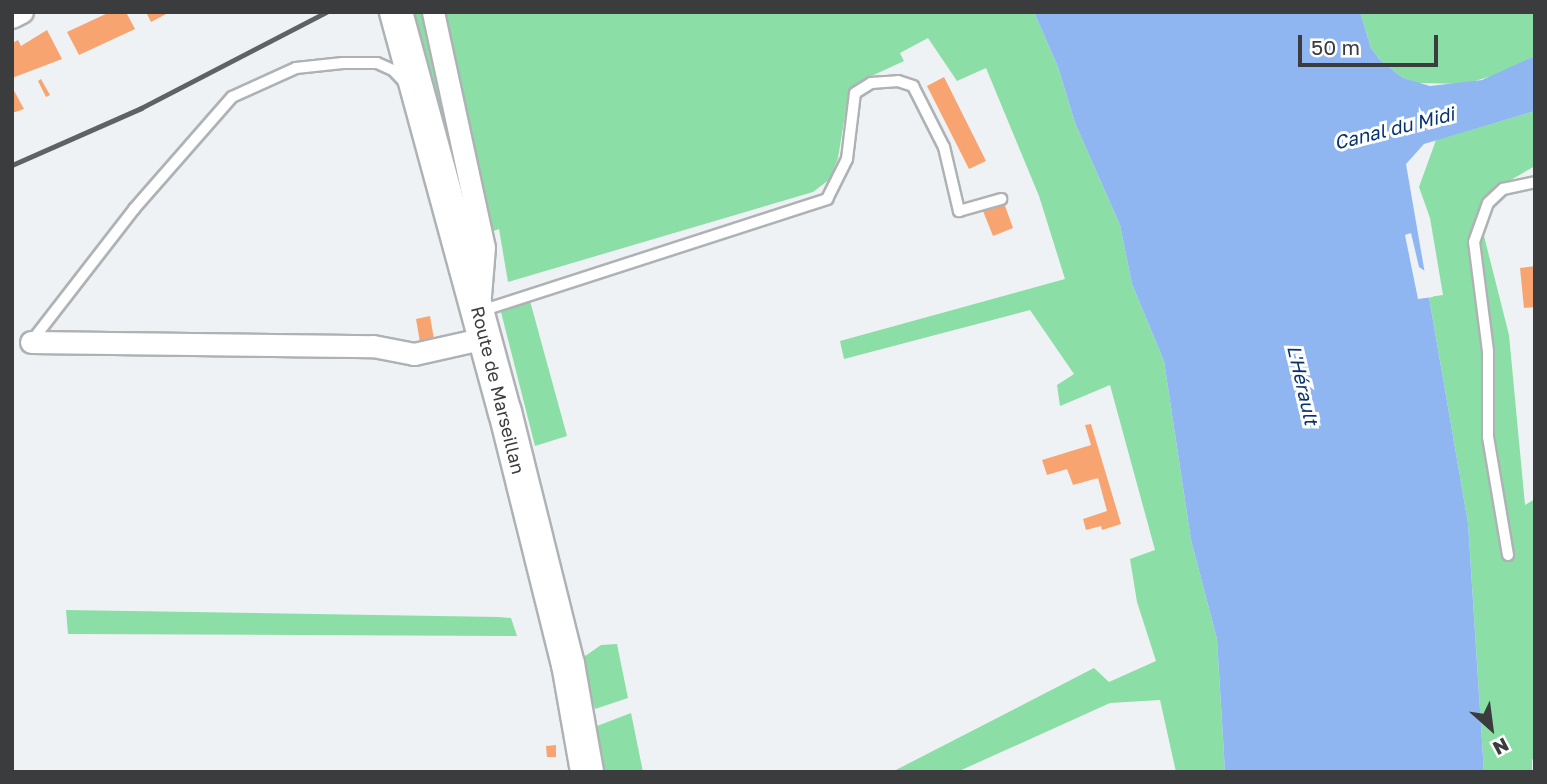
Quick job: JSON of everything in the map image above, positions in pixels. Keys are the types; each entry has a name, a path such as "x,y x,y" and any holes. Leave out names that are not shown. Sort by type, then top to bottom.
{"main road":[{"name":"Route de Marseillan","path":"396,12 482,325 568,664 587,772"}],"street":[{"path":"12,17 22,12"},
{"path":"31,342 373,346 414,354 482,325 484,247 433,12"}],"lane":[{"path":"31,342 134,209 232,97 296,68 343,63 377,63 417,88"},
{"path":"482,325 827,199 847,159 855,93 871,83 898,81 913,86 944,147 958,211 1001,199"},
{"path":"1508,555 1488,437 1488,351 1474,242 1488,203 1503,189 1535,182"}],"green space":[{"path":"412,12 1034,12 1058,67 1075,123 1120,225 1132,284 1164,361 1191,540 1217,639 1225,772 1176,772 1160,700 1110,703 957,772 892,772 1094,668 1109,682 1156,661 1137,602 1130,559 1155,550 1110,385 1060,406 1057,385 1074,374 1030,310 844,359 840,341 1065,279 1039,196 986,68 957,81 928,38 900,53 904,61 865,79 848,97 838,158 830,179 813,192 508,282 499,229 466,241"},
{"path":"1360,12 1535,12 1535,56 1503,73 1464,84 1418,83 1403,78 1380,60 1371,48"},
{"path":"1535,111 1535,166 1490,192 1482,228 1509,335 1525,505 1535,499 1535,762 1532,759 1532,772 1484,772 1468,523 1429,297 1443,295 1430,218 1419,187 1436,140"},
{"path":"530,301 567,436 535,446 501,312"},
{"path":"66,610 499,617 511,618 517,636 68,634"},
{"path":"617,644 628,698 595,709 581,659 601,645"},
{"path":"631,713 643,772 604,772 597,726"}],"water":[{"path":"1034,12 1360,12 1371,48 1380,60 1403,78 1430,86 1482,80 1535,56 1535,111 1424,144 1406,164 1468,523 1484,772 1225,772 1217,639 1191,540 1164,361 1132,284 1120,225 1075,123 1058,67"}],"pier":[{"path":"1411,233 1419,267 1428,273 1433,297 1418,299 1405,235"}],"building":[{"path":"110,12 126,12 135,29 79,55 67,32"},
{"path":"146,12 170,12 151,22"},
{"path":"47,30 62,59 12,78 12,43 18,40 21,46"},
{"path":"944,77 986,161 969,169 927,86"},
{"path":"41,79 50,95 46,97 38,81"},
{"path":"12,87 24,109 12,113"},
{"path":"1004,203 1013,228 993,236 983,211"},
{"path":"1535,266 1535,307 1524,308 1520,268"},
{"path":"430,316 435,345 421,348 416,319"},
{"path":"1091,424 1121,524 1102,530 1101,526 1086,530 1083,519 1107,511 1098,478 1073,485 1067,469 1047,475 1042,460 1091,445 1085,425"},
{"path":"556,745 556,757 547,757 546,746"}],"railway":[{"path":"12,165 141,108 326,12"}],"water label":[{"name":"Canal du Midi","path":"1394,128"},
{"name":"L'Hérault","path":"1303,385"}]}
